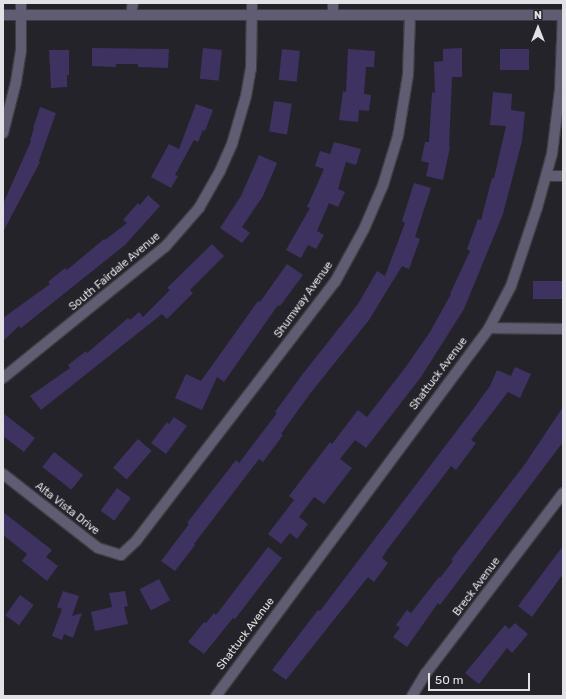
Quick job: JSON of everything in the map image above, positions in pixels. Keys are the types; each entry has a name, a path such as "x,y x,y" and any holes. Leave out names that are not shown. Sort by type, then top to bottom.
{"street":[{"path":"3,133 16,82 21,51 21,3"},
{"path":"131,15 134,3"},
{"name":"South Fairdale Avenue","path":"3,378 165,247 199,208 220,171 240,121 251,69 252,3"},
{"path":"333,3 333,15"},
{"path":"3,15 563,15"},
{"name":"Shumway Avenue","path":"121,555 136,541 335,282 364,229 384,185 398,136 408,75 410,15"},
{"name":"Shattuck Avenue","path":"216,696 489,328 511,286 546,176 557,123 562,60 563,15"},
{"path":"546,176 563,176"},
{"path":"489,328 563,329"},
{"name":"Alta Vista Drive","path":"3,474 98,548 121,555"},
{"name":"Breck Avenue","path":"412,696 426,673 563,493"}],"building":[{"path":"92,48 169,49 168,68 138,67 138,64 116,64 116,67 92,66"},
{"path":"203,48 222,50 219,81 200,79"},
{"path":"462,48 462,77 452,77 450,147 443,180 426,176 429,163 421,161 425,142 429,142 432,92 435,93 434,62 443,61 443,49"},
{"path":"282,49 300,51 297,82 279,80"},
{"path":"348,49 375,51 374,67 366,67 364,94 371,95 369,111 359,110 358,122 339,120 343,91 346,92"},
{"path":"500,49 529,49 529,70 500,70"},
{"path":"49,50 69,50 69,75 67,75 67,87 51,88"},
{"path":"493,92 512,94 511,110 525,112 522,141 503,214 464,309 421,377 366,448 355,440 340,459 352,468 324,504 314,497 299,517 308,524 297,539 290,533 281,544 268,534 294,500 289,496 330,442 332,444 358,410 367,417 405,368 430,332 451,294 470,251 467,249 478,219 481,220 492,178 494,178 506,126 490,125"},
{"path":"274,101 292,104 287,134 269,132"},
{"path":"196,104 213,110 205,131 203,130 198,142 194,140 175,175 178,176 171,188 151,177 169,144 179,149"},
{"path":"40,107 56,113 39,161 40,162 3,232 3,204 31,141 33,128"},
{"path":"334,142 361,149 356,165 346,162 338,189 345,192 338,207 329,203 317,231 324,235 316,249 308,245 301,258 286,250 310,208 307,207 324,169 315,166 320,151 330,154"},
{"path":"259,155 277,163 263,196 242,227 250,233 242,243 220,228 241,196"},
{"path":"414,183 431,188 415,237 420,239 409,269 402,266 369,320 309,395 281,434 283,435 263,462 259,459 175,571 161,561 189,524 187,523 236,460 239,463 277,413 275,412 302,375 358,304 377,271 385,276 405,223 402,221"},
{"path":"148,195 160,206 125,245 21,328 19,326 3,341 3,318 50,284 48,282 65,268 67,270 104,239 105,240 127,223 123,220 138,203 140,205"},
{"path":"212,244 224,256 190,290 193,293 167,319 162,314 41,410 30,396 70,368 68,365 86,351 87,353 128,318 130,320 139,312 143,317 170,290 167,288"},
{"path":"287,264 303,275 280,306 278,305 224,382 217,377 202,410 175,398 186,374 201,381 258,301 260,302"},
{"path":"533,281 563,281 563,299 533,299"},
{"path":"515,367 531,374 520,398 508,392 471,440 476,443 456,470 451,466 387,550 382,558 388,563 374,582 368,577 286,680 272,670 318,610 320,611 468,416 490,386 497,370 511,376"},
{"path":"563,407 563,442 440,605 438,603 407,647 393,637 400,628 396,625 407,610 411,613 439,577 440,578 453,561 451,560 525,464"},
{"path":"3,413 35,438 24,452 3,436"},
{"path":"174,417 187,426 166,454 151,443 167,422 169,424"},
{"path":"138,439 152,451 127,479 113,468"},
{"path":"54,452 83,475 71,490 42,467"},
{"path":"117,488 131,498 114,521 101,511"},
{"path":"3,512 52,550 46,557 58,566 47,581 22,561 27,554 3,535"},
{"path":"563,546 563,574 532,617 518,606"},
{"path":"268,547 282,558 235,619 233,618 204,654 188,642 204,622 206,623 214,613 216,615"},
{"path":"159,579 170,600 151,611 140,589"},
{"path":"63,591 79,596 72,616 82,613 73,638 64,634 62,640 52,636 62,609 57,607"},
{"path":"125,591 128,606 124,607 128,624 95,631 91,612 112,607 109,593"},
{"path":"20,595 34,605 19,625 5,615"},
{"path":"515,623 528,634 512,653 507,648 479,684 465,673 505,625 509,629"}]}
